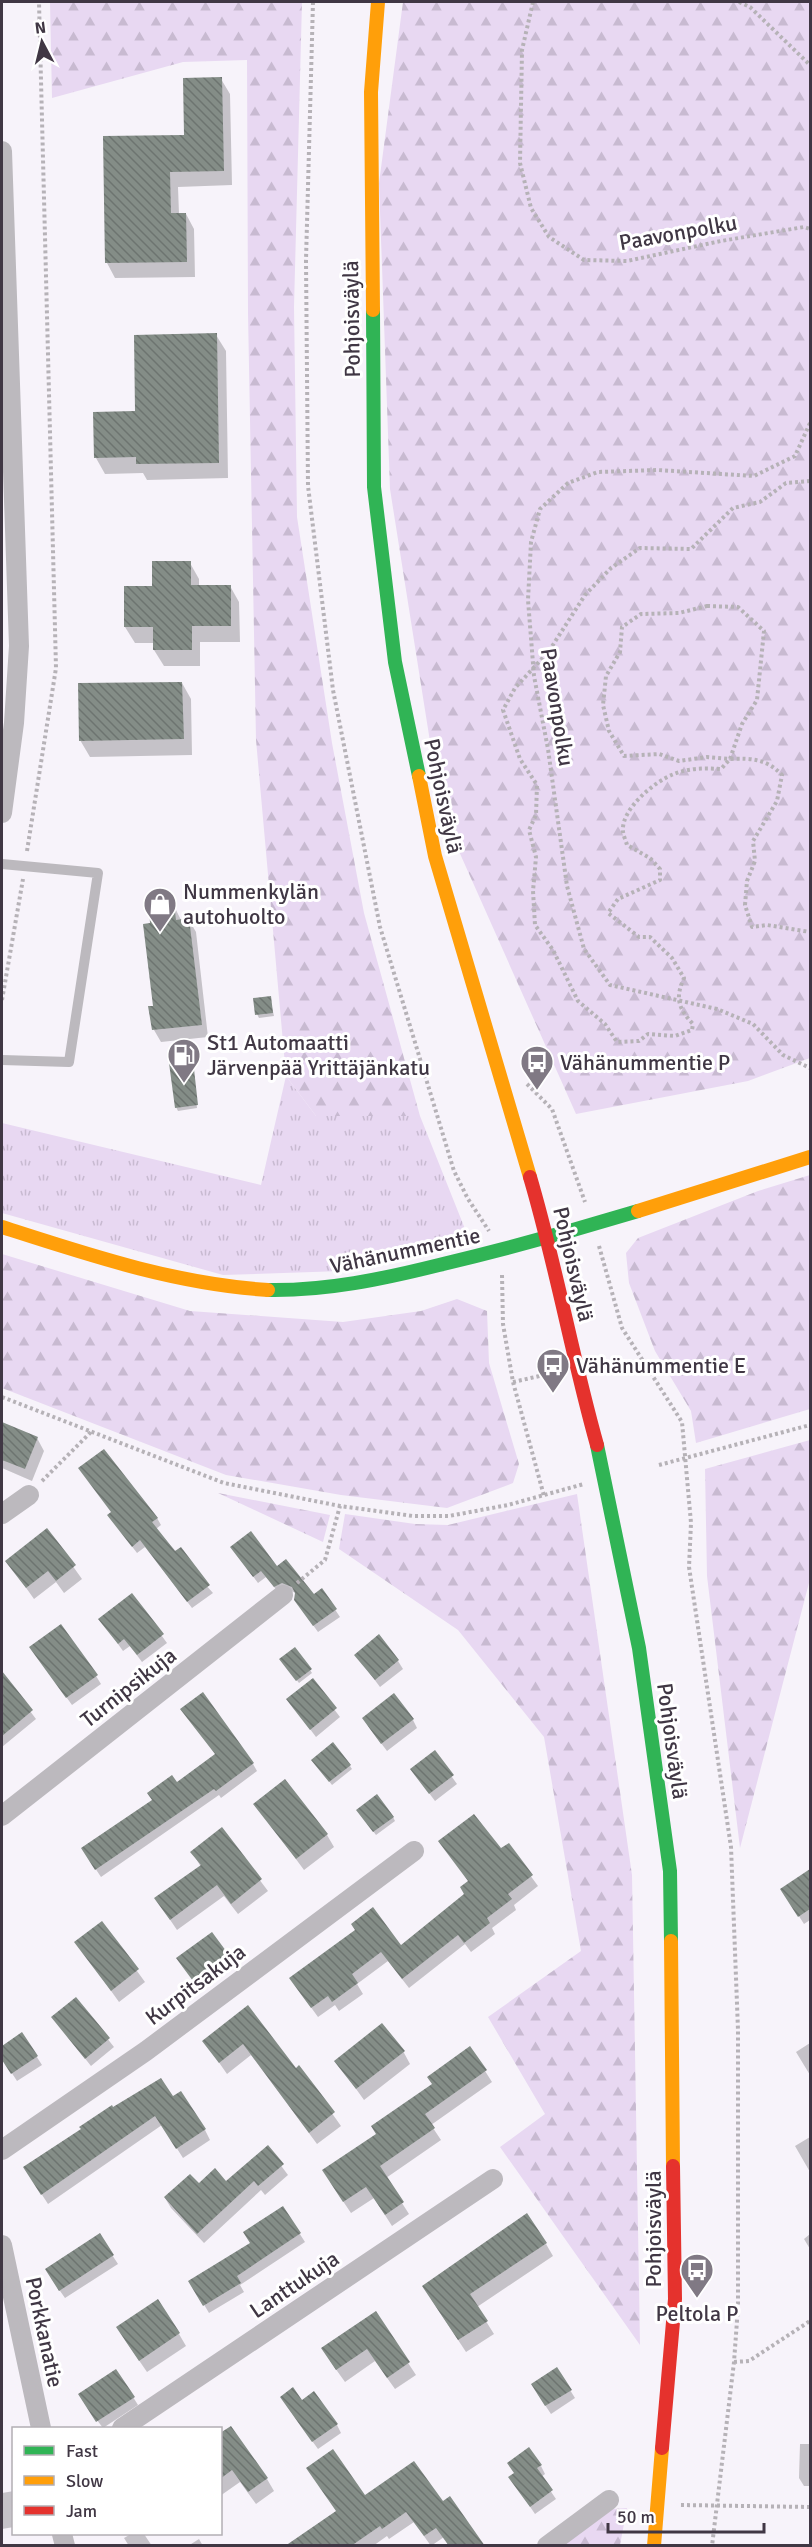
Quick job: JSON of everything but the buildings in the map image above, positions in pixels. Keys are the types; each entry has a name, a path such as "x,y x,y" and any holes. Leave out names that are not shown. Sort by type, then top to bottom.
{"main road":[{"name":"Pohjoisväylä","path":"378,2 371,92 374,487 395,662 435,856 548,1237 619,1541 639,1648 670,1871 675,2300 654,2546"},
{"name":"Vähänummentie","path":"2,1227 105,1259 194,1281 268,1290 338,1287 498,1252 810,1157"}],"street":[{"path":"2,151 19,646 14,723 3,787 2,813"},
{"path":"2,1514 29,1495"},
{"name":"Turnipsikuja","path":"2,1816 284,1595"},
{"name":"Kurpitsakuja","path":"2,2150 146,2050 414,1851"},
{"name":"Lanttukuja","path":"123,2427 493,2179"},
{"name":"Porkkanatie","path":"2,2245 41,2427"},
{"path":"547,2546 609,2500"}],"lane":[{"path":"2,864 98,873 69,1062 2,1060"}],"path":[{"path":"2,1000 56,668 39,2"},
{"path":"314,2 306,260 308,486 333,690 386,949 454,1171 468,1199 486,1224 498,1252 503,1286 503,1324 513,1382 544,1496"},
{"name":"Paavonpolku","path":"533,2 522,50 520,163 531,208 549,237 584,260 627,261 732,239 804,227 810,229"},
{"path":"739,2 750,7 810,65"},
{"name":"Paavonpolku","path":"810,423 795,456 754,476 657,470 598,472 568,483 540,509 531,542 528,600 533,669 548,749 567,886 584,949 610,984 717,1009 753,1024 783,1055 810,1068"},
{"path":"810,481 786,483 760,502 734,508 691,549 640,548 611,568 585,595 549,651 515,688 503,710 520,759 537,785 536,815 529,830 536,856 533,891 536,925 553,950 578,1001 605,1024 617,1042 639,1041 648,1034 675,1036 692,1030 693,1024 687,1018 677,993 684,978 672,958 650,936 639,937 608,913 618,899 660,880 660,869 650,858 627,845 622,830 630,810 648,789 673,774 698,768 721,769 730,759 742,724 757,700 764,631 738,607 707,606 679,613 641,614 622,627 620,652 606,676 603,705 609,731 624,756 659,754 679,761 707,758 730,759 750,758 772,765 782,775 777,801 753,841 755,861 747,881 745,905 752,927 767,925 810,932"},
{"path":"522,1080 537,1091 552,1108 593,1224 622,1328 682,1422 691,1523 689,1567 731,1847 738,2030 738,2307 734,2362 712,2546"},
{"path":"513,1382 544,1376"},
{"path":"2,1397 224,1483 340,1506 413,1516 449,1516 544,1496 587,1483"},
{"path":"659,1465 810,1425"},
{"path":"29,1495 92,1431"},
{"path":"284,1595 325,1560 340,1506"},
{"path":"734,2362 749,2361 810,2321"},
{"path":"674,2504 715,2507 810,2507"}],"green space":[{"path":"50,2 302,2 294,307 297,517 332,743 364,913 420,1116 316,1116 286,1076 256,740 248,313 247,60 183,62 52,98"},
{"path":"403,2 810,2 810,1058 748,1081 576,1114 441,811 390,489 379,183"},
{"path":"286,1076 316,1116 420,1116 467,1234 342,1271 223,1275 2,1213 2,1123 261,1185"},
{"path":"810,1175 810,1409 696,1443 691,1411 655,1351 629,1283 626,1253 638,1238 758,1191"},
{"path":"2,1254 190,1311 343,1322 421,1311 457,1299 487,1311 489,1363 519,1464 513,1483 447,1508 341,1495 226,1475 2,1388"},
{"path":"810,1440 810,1579 740,1848 707,1576 705,1469"},
{"path":"218,1493 330,1515 323,1542"},
{"path":"577,1494 632,1875 640,2345 500,2147 545,2114 488,2017 581,1951 544,1737 458,1630 339,1549 345,1514 415,1524 448,1525"},
{"path":"627,2508 620,2545 562,2546 613,2509"}],"traffic: fast":[{"path":"373,310 374,487 395,662 419,776"},
{"path":"268,1290 333,1286 397,1275 564,1233 638,1211"},
{"path":"597,1445 639,1648 670,1871 671,1941"}],"traffic: slow":[{"path":"373,310 371,92 378,2"},
{"path":"419,776 435,856 530,1177"},
{"path":"638,1211 810,1157"},
{"path":"2,1227 100,1258 166,1275 199,1282 268,1290"},
{"path":"671,1941 673,2166"},
{"path":"654,2546 662,2448"}],"traffic: jam":[{"path":"530,1177 597,1445"},
{"path":"662,2448 675,2299 673,2166"}],"place":[{"name":"Nummenkylän autohuolto","path":"160,933"},
{"name":"St1 Automaatti Järvenpää Yrittäjänkatu","path":"184,1084"},
{"name":"Vähänummentie P","path":"537,1091"},
{"name":"Vähänummentie E","path":"553,1394"},
{"name":"Peltola P","path":"697,2299"}]}
